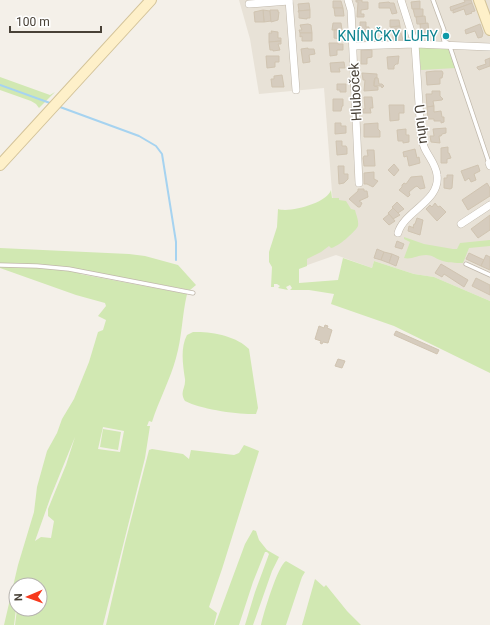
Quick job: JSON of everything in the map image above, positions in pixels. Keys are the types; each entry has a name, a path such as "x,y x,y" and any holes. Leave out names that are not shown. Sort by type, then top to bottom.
{"street":[{"path":"0,165 151,0"},
{"path":"248,4 289,0 296,90"},
{"name":"Hluboček","path":"348,0 351,10 359,184"},
{"name":"U luhu","path":"398,233 400,225 433,193 437,177 435,166 425,149 421,134 414,44 401,0"},
{"path":"479,0 490,30"},
{"path":"353,46 449,44 490,47"},
{"path":"461,224 490,205"}],"lane":[{"path":"434,0 444,30 444,41 449,44 490,164"},
{"path":"466,264 490,275"},
{"path":"0,265 69,269 193,293"}],"shaded area":[{"path":"239,0 490,0 490,301 434,277 414,274 374,261 372,268 336,255 299,268 306,264 308,247 325,231 333,205 324,88 259,94 250,39"}],"green space":[{"path":"418,46 449,46 456,68 421,70"},
{"path":"0,77 50,95 55,92 39,108 31,101 0,90"},
{"path":"331,190 332,198 339,198 339,200 346,201 351,209 355,210 358,226 338,245 331,248 329,246 307,259 307,266 299,269 299,283 338,280 343,258 372,268 374,261 414,274 434,277 490,301 490,373 394,326 331,304 334,294 309,290 290,290 292,288 290,285 286,287 288,290 278,288 280,286 277,284 274,284 274,287 271,287 272,267 269,262 269,252 277,227 278,209 291,210 308,206 323,199"},
{"path":"404,237 424,244 453,249 457,249 460,243 490,240 490,246 469,248 463,263 446,262 428,255 404,258 410,242 404,239"},
{"path":"0,248 145,256 178,265 196,285 190,290 80,270 80,274 187,294 180,343 168,382 152,422 149,421 147,426 150,426 145,458 103,625 15,625 16,617 48,617 48,577 15,577 34,512 37,487 47,451 57,433 62,419 74,399 89,362 98,332 103,330 106,320 98,316 106,306 105,303 76,295 0,268","holes":["103,427 124,431 120,452 98,449","75,437 66,465 48,509 48,516 54,521 51,538 41,537 35,541 51,496"]},
{"path":"193,332 207,332 223,335 244,344 249,349 258,408 256,414 240,414 220,411 200,407 185,401 183,398 185,379 183,346 187,335"},
{"path":"103,429 121,432 118,450 100,447"},
{"path":"244,445 259,451 209,607 217,613 214,625 106,625 149,450 152,449 183,454 189,459 191,450 234,455 239,453"},
{"path":"253,530 256,531 259,540 267,550 286,561 279,557 272,571 253,625 245,625 269,554 267,552 265,552 253,582 239,625 215,625 245,544"},
{"path":"286,561 305,572 286,625 261,625 275,580"},
{"path":"315,579 324,587 326,585 347,611 361,625 302,625"},
{"path":"8,608 8,617 15,617 14,625 4,625"}],"building":[{"path":"356,0 368,2 368,9 361,10 361,14 364,14 364,17 357,17 358,2 356,2"},
{"path":"464,0 471,0 472,3 451,11 450,7 465,2"},
{"path":"333,1 341,1 343,8 333,8"},
{"path":"420,1 420,9 412,9 411,2"},
{"path":"309,3 310,10 299,11 298,4"},
{"path":"379,3 394,3 397,13 392,14 390,8 379,8"},
{"path":"472,3 475,11 471,12 472,13 466,15 464,9 453,13 453,10"},
{"path":"334,8 343,8 344,16 335,16"},
{"path":"413,9 423,9 423,16 415,17"},
{"path":"263,10 270,11 271,21 264,22"},
{"path":"263,10 264,22 255,22 254,12"},
{"path":"270,10 278,10 278,20 271,22"},
{"path":"310,10 310,18 299,18 298,11"},
{"path":"425,16 426,24 417,24 416,17"},
{"path":"390,20 399,20 400,26 390,27"},
{"path":"360,22 366,22 366,27 369,27 369,35 360,34"},
{"path":"333,23 341,23 342,30 332,30"},
{"path":"428,23 429,34 421,35 420,24"},
{"path":"480,24 483,33 482,37 478,38 475,31 466,34 465,30"},
{"path":"300,25 311,25 312,33 300,33 299,30 302,30"},
{"path":"400,26 401,33 392,33 391,27"},
{"path":"334,30 344,30 344,37 341,39 334,38"},
{"path":"271,31 278,32 278,38 281,38 281,41 269,42 269,33 272,33"},
{"path":"300,33 312,33 312,41 302,41 302,36 300,37"},
{"path":"393,33 401,33 403,40 393,40"},
{"path":"281,41 281,44 278,44 280,50 270,50 269,42"},
{"path":"329,43 343,44 343,50 337,50 337,55 330,56"},
{"path":"301,49 314,49 315,54 309,55 310,62 303,63"},
{"path":"361,50 372,50 372,57 367,58 367,64 361,64"},
{"path":"266,56 279,56 279,62 275,62 275,67 267,68"},
{"path":"399,56 398,64 394,66 394,69 388,69 387,57"},
{"path":"490,58 490,66 479,70 477,68 486,64 485,60"},
{"path":"344,62 345,68 339,68 340,72 331,72 330,63"},
{"path":"442,71 443,73 442,78 440,78 440,84 427,85 426,72"},
{"path":"362,73 377,74 377,78 375,78 374,81 374,86 378,87 378,90 364,91 365,80 363,80"},
{"path":"282,75 284,87 272,87 271,79 274,79 274,76"},
{"path":"375,78 378,78 379,84 384,86 382,88 381,86 374,86"},
{"path":"337,84 346,84 346,92 340,92 340,90 337,90"},
{"path":"432,91 440,91 440,96 443,99 433,101 434,106 427,107 426,94 432,94"},
{"path":"364,97 372,97 373,108 370,108 371,113 363,113 363,109 365,109"},
{"path":"333,99 343,99 341,111 333,111"},
{"path":"389,105 404,105 404,113 399,113 399,120 390,121"},
{"path":"434,106 434,112 441,111 442,117 444,117 444,122 441,123 441,121 428,119 427,107"},
{"path":"335,123 341,123 341,126 346,126 346,133 335,134"},
{"path":"378,123 380,137 364,137 364,124"},
{"path":"446,128 446,133 439,136 440,143 431,142 430,136 434,136 433,129"},
{"path":"406,129 406,135 409,135 409,142 403,143 403,141 398,141 397,130"},
{"path":"336,141 342,141 342,146 346,146 347,148 347,154 337,155"},
{"path":"448,147 448,153 451,158 447,159 447,163 441,163 441,148"},
{"path":"415,149 420,163 409,166 407,156 404,157 403,152"},
{"path":"367,150 374,150 375,166 364,166 363,158 364,156 368,156"},
{"path":"394,164 399,170 394,176 388,170"},
{"path":"478,165 480,171 474,174 476,180 471,182 469,178 465,181 461,171"},
{"path":"338,166 344,166 344,174 348,174 348,179 344,183 339,184"},
{"path":"374,172 374,179 378,181 373,187 364,184 364,173"},
{"path":"447,175 453,175 452,188 450,189 444,188 444,178 447,178"},
{"path":"422,176 425,188 420,189 417,186 415,187 409,192 410,195 408,197 399,190 411,177"},
{"path":"487,183 490,188 490,196 468,210 462,200"},
{"path":"358,189 364,189 364,191 367,191 368,197 359,201 362,203 360,207 349,199 358,191"},
{"path":"397,202 404,209 398,213 392,207"},
{"path":"435,203 446,212 437,221 426,209 430,205 432,207"},
{"path":"393,208 400,215 393,219 388,213"},
{"path":"389,214 395,221 389,225 383,219"},
{"path":"490,215 490,230 478,238 471,229"},
{"path":"417,218 423,220 420,235 408,231 409,226 414,228 413,227"},
{"path":"397,241 404,244 402,249 395,247"},
{"path":"377,249 384,252 381,260 374,258"},
{"path":"384,252 392,254 389,263 381,260"},
{"path":"469,253 484,260 481,266 466,259"},
{"path":"392,254 399,257 396,266 389,263"},
{"path":"486,255 490,257 490,270 481,266"},
{"path":"441,264 468,280 464,287 444,274 442,277 435,273"},
{"path":"476,278 490,285 490,295 472,286"},
{"path":"325,325 328,326 327,328 332,330 328,343 323,342 322,344 320,343 321,341 315,339 319,326 324,328"},
{"path":"396,331 439,350 437,354 394,335"},
{"path":"338,359 345,361 342,368 335,366"}],"waterway":[{"path":"0,85 50,103"},
{"path":"60,107 139,136 156,146 162,154 176,242 176,260"}],"place":[{"name":"KNÍNIČKY LUHY","path":"446,36"}]}
